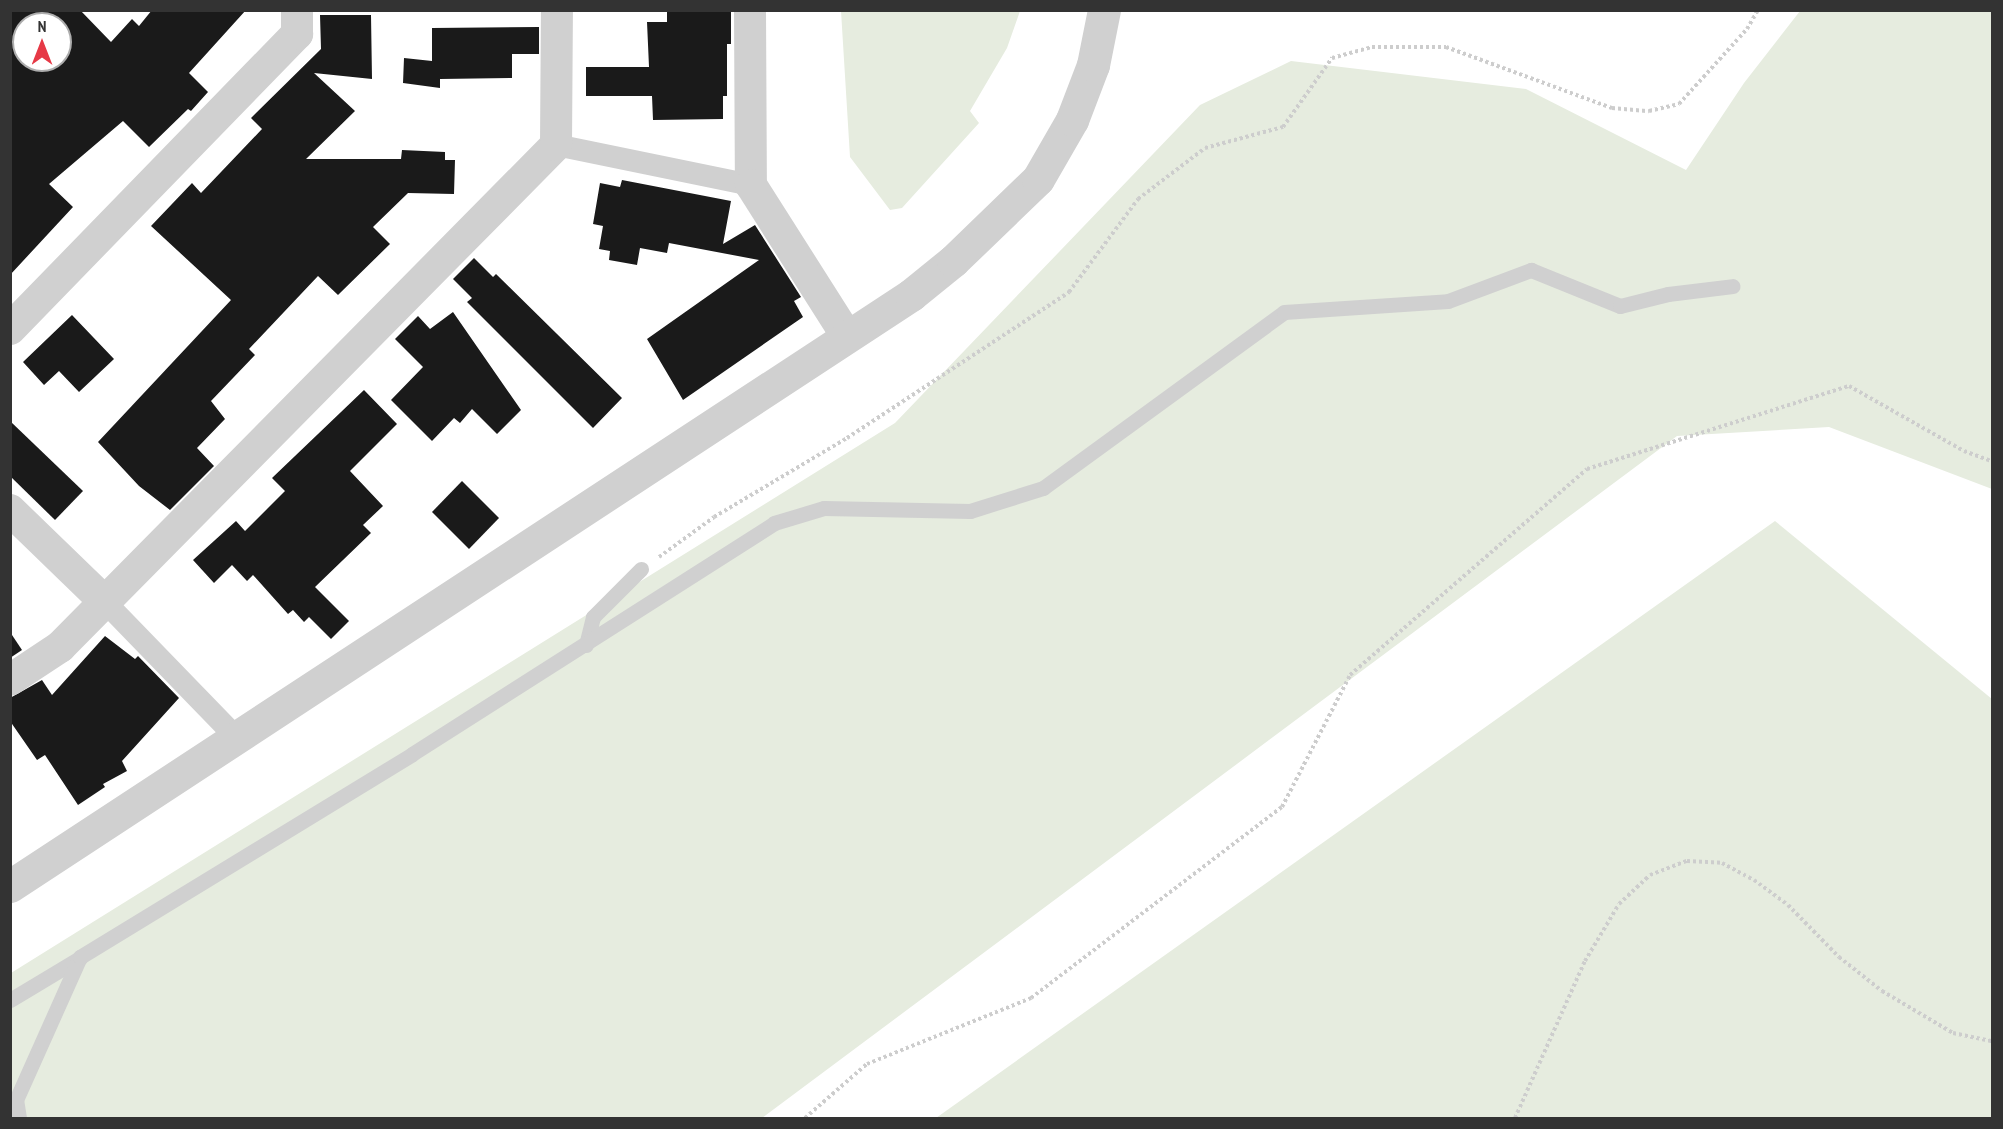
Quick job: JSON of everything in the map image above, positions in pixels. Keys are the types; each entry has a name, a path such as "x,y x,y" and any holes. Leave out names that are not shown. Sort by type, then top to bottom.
{"street":[{"path":"10,329 297,34 297,10"},
{"path":"10,680 60,647 556,145 557,10"},
{"path":"750,10 751,185 847,336"},
{"path":"10,886 911,295 953,261 1038,179 1072,120 1093,65 1104,10"},
{"path":"556,145 751,185"},
{"path":"10,510 105,602 237,737"}],"lane":[{"path":"10,1000 586,645 702,566 774,523 824,508 970,511 1044,488 1284,312 1448,301 1531,270 1620,306 1668,294 1733,286"},
{"path":"586,645 593,617 641,569"},
{"path":"19,1119 16,1100 80,957"}],"path":[{"path":"641,569 714,517 847,438 1069,292 1138,199 1205,148 1283,127 1332,58 1372,47 1446,47 1612,108 1649,111 1679,104 1747,29 1758,10"},
{"path":"805,1119 867,1064 1031,998 1282,807 1350,675 1587,469 1849,386 1964,451 1992,461"},
{"path":"1515,1119 1585,961 1618,904 1650,875 1687,861 1722,863 1754,880 1788,905 1839,957 1882,991 1953,1033 1992,1041"}],"shaded area":[{"path":"841,11 1020,11 1007,48 970,111 979,123 902,208 890,210 850,157"},
{"path":"1800,11 1992,11 1992,489 1829,427 1677,436 762,1118 11,1118 11,973 895,423 1200,105 1291,61 1526,89 1686,170 1744,83"},
{"path":"1775,521 1992,699 1992,1118 936,1118"}],"building":[{"path":"10,10 80,10 111,42 132,19 139,26 152,10 246,10 189,73 208,92 191,111 188,109 149,147 123,121 49,184 73,207 10,275"},
{"path":"667,10 731,10 731,44 727,44 727,96 723,96 723,119 653,120 652,96 586,96 586,67 649,67 647,22 667,22"},
{"path":"320,15 371,15 372,79 314,73 355,111 306,159 401,159 402,150 445,152 445,160 455,160 454,194 408,193 373,227 390,244 338,295 318,276 249,349 255,355 211,401 225,419 197,448 214,466 170,510 139,486 98,442 231,300 151,226 192,183 201,193 262,129 251,118 321,49"},
{"path":"539,27 539,54 512,54 512,78 440,79 440,88 403,83 404,58 432,61 432,28"},
{"path":"622,180 731,201 723,244 755,225 801,297 794,301 803,317 683,400 647,339 759,260 669,243 667,253 640,248 637,265 609,260 610,251 599,249 603,226 593,224 600,183 620,187"},
{"path":"474,258 493,277 496,274 622,398 593,428 467,302 472,298 453,279"},
{"path":"453,312 521,410 497,434 472,409 460,423 454,418 432,441 391,400 423,367 395,339 418,316 430,329"},
{"path":"72,315 114,359 79,392 59,371 44,385 23,362"},
{"path":"364,390 397,424 350,471 383,506 363,525 371,533 315,587 349,621 331,639 309,617 304,622 293,610 288,614 253,575 247,581 232,565 214,583 193,560 236,521 245,531 285,491 272,478"},
{"path":"10,421 83,491 55,520 10,476"},
{"path":"462,481 499,518 469,549 432,512"},
{"path":"10,632 22,650 10,658"},
{"path":"105,636 135,659 138,656 179,698 122,761 127,771 103,784 105,787 78,805 45,755 37,760 10,721 10,698 42,680 52,695"}]}
